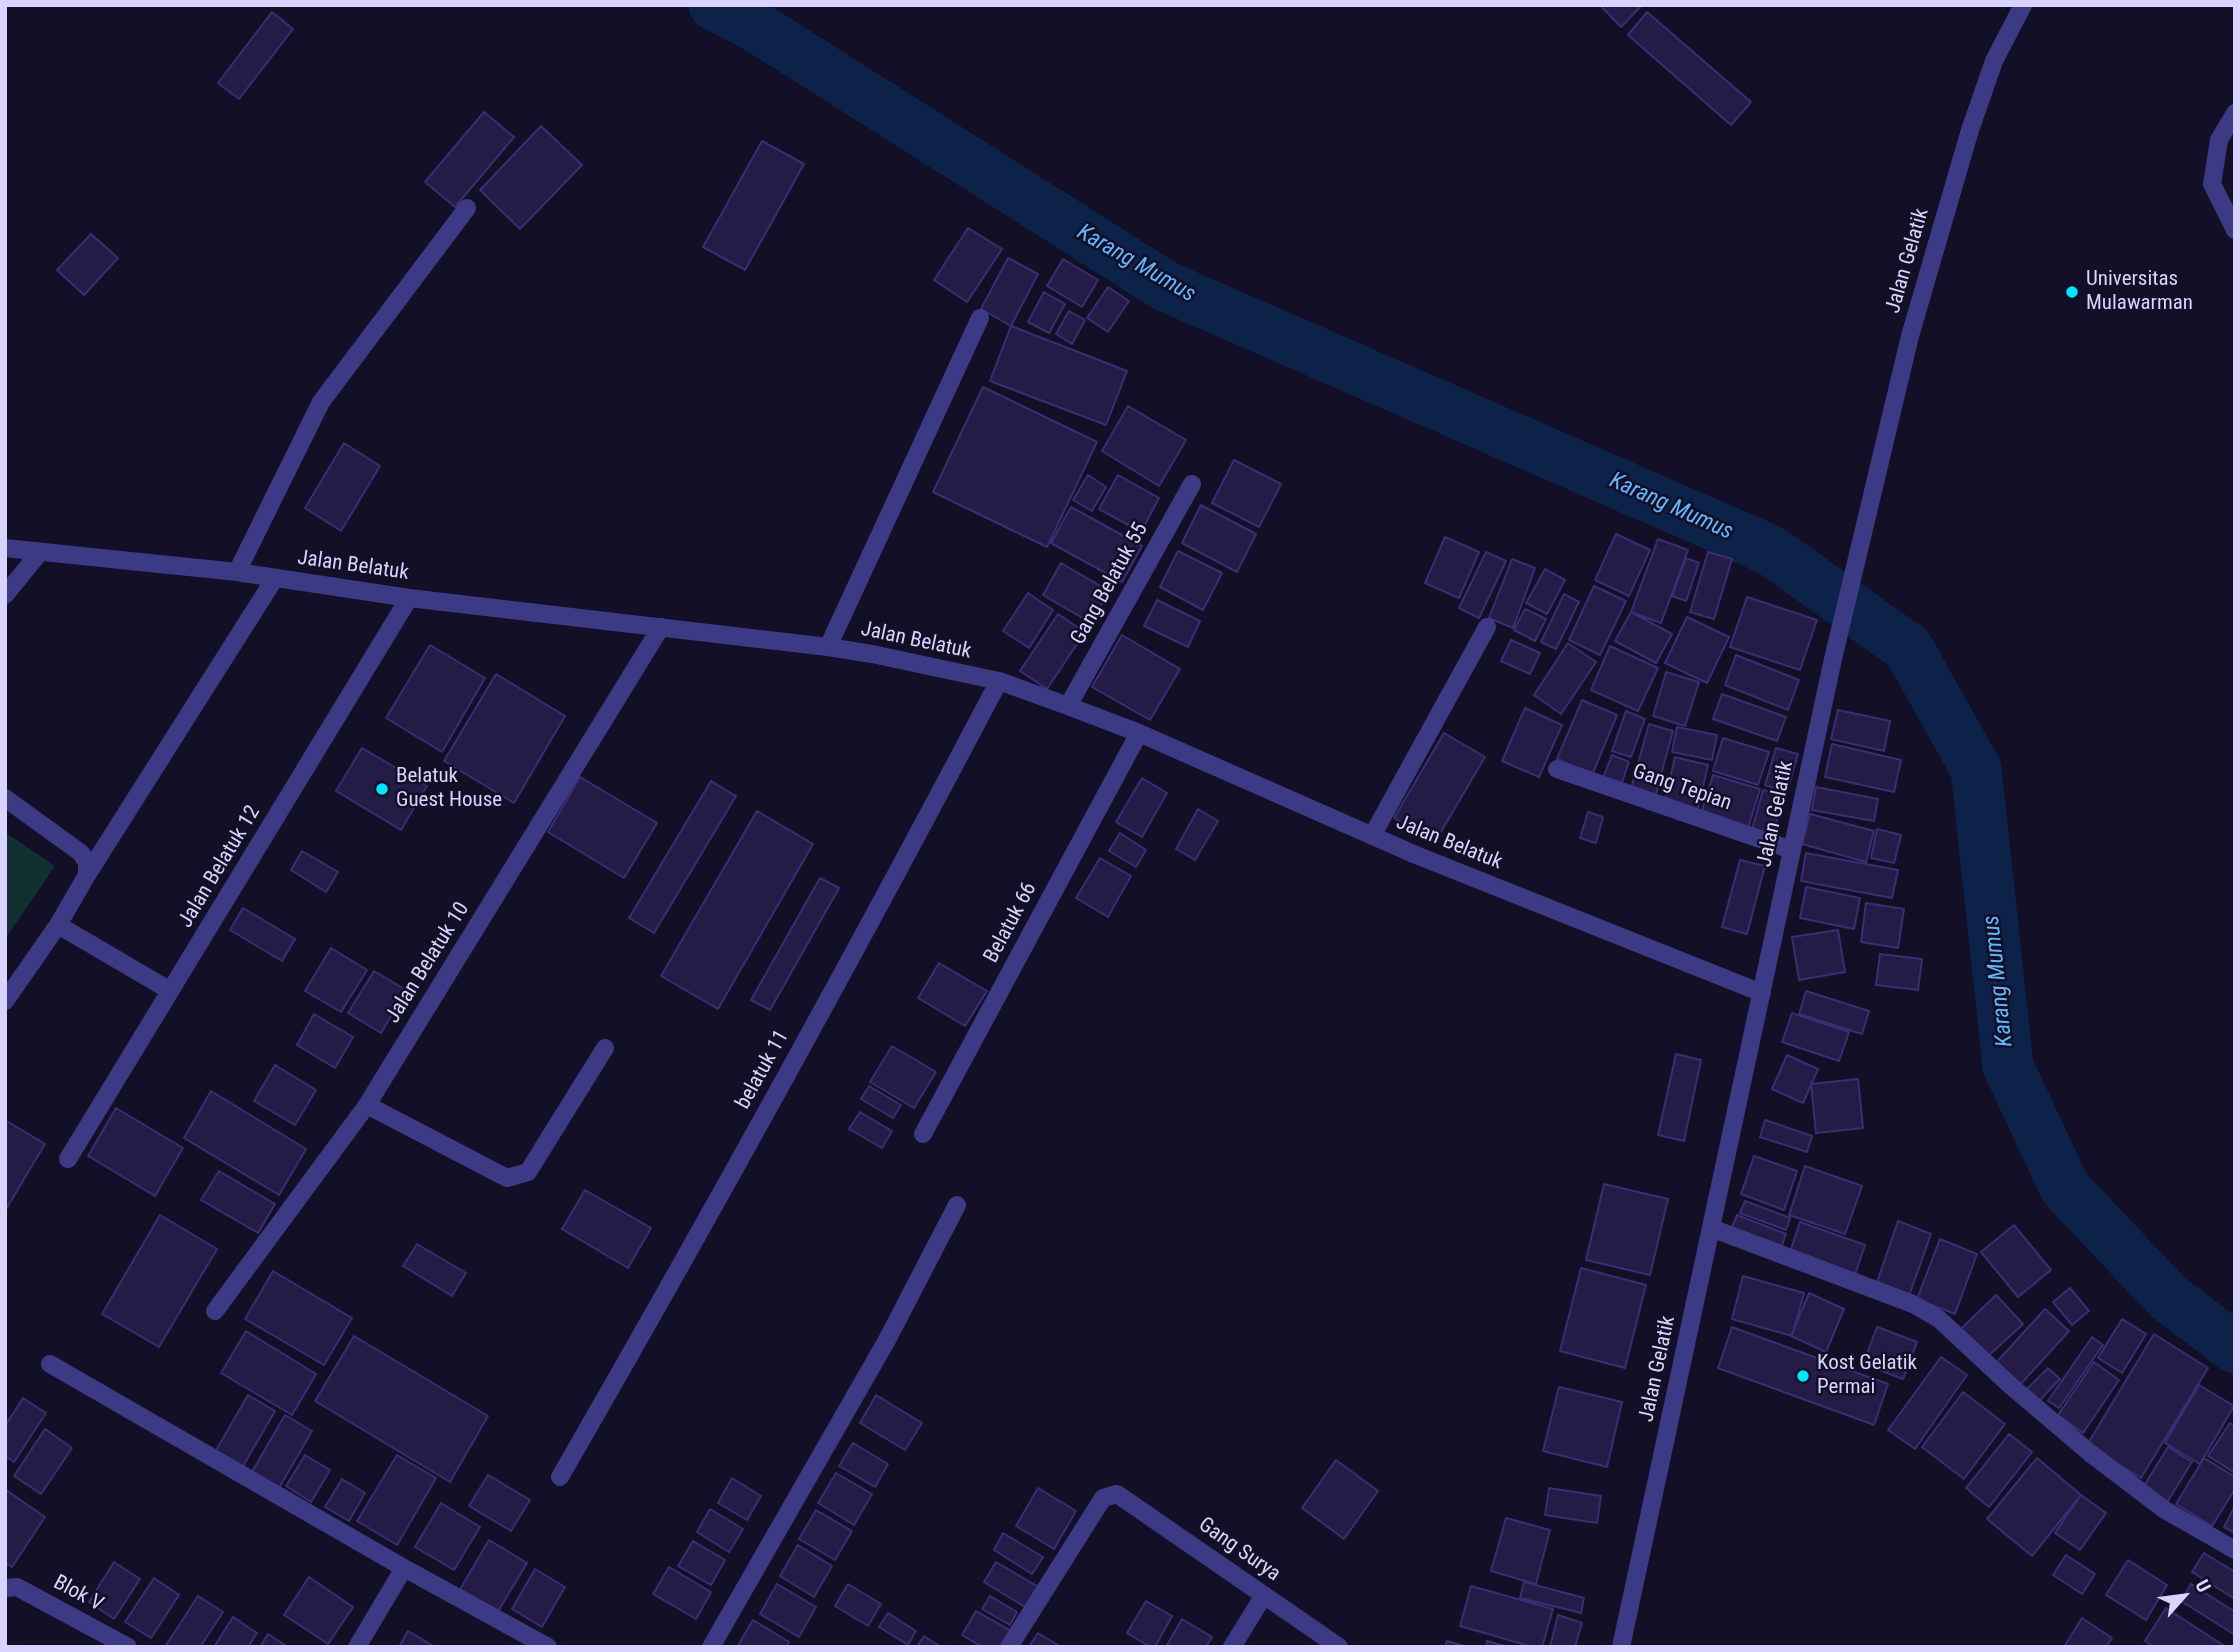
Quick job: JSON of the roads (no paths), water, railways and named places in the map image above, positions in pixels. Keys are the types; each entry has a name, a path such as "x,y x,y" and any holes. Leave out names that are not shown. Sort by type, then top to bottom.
{"street":[{"name":"Jalan Gelatik","path":"1621,1647 1833,659 1910,336 1970,130 1994,61 2024,5"},
{"path":"2235,113 2219,140 2212,184 2235,230"},
{"path":"236,572 321,402 467,208"},
{"path":"828,647 980,318"},
{"name":"Gang Belatuk 55","path":"1069,706 1192,484"},
{"name":"Jalan Belatuk","path":"5,548 236,572 409,598 828,647 999,681 1139,733 1372,836 1762,993"},
{"path":"5,595 40,552"},
{"path":"5,1000 58,925 275,578"},
{"name":"Jalan Belatuk 12","path":"68,1159 409,598"},
{"name":"Jalan Belatuk 10","path":"215,1311 367,1105 661,627"},
{"path":"1372,836 1487,627"},
{"name":"belatuk 11","path":"560,1477 638,1343 901,868 999,681"},
{"name":"Belatuk 66","path":"923,1134 1139,733"},
{"name":"Gang Tepian","path":"1557,769 1792,850"},
{"path":"5,798 81,853 88,863 87,875"},
{"path":"58,925 169,990"},
{"path":"367,1105 507,1178 528,1172 605,1048"},
{"path":"711,1647 887,1340 957,1205"},
{"path":"1711,1228 1913,1304 1939,1319 2011,1386 2090,1453 2165,1510 2235,1550"},
{"path":"50,1364 404,1568 548,1647"},
{"name":"Gang Surya","path":"1009,1647 1103,1498 1112,1493 1339,1647"},
{"path":"357,1647 404,1568"},
{"name":"Blok V","path":"5,1588 17,1587 128,1647"},
{"path":"1232,1647 1264,1595"}],"waterway":[{"name":"Karang Mumus","path":"714,5 755,26 1165,286 1770,550 1908,648 1976,769 2008,1066 2065,1188 2168,1297 2235,1348"}],"place":[{"name":"Universitas Mulawarman","path":"2072,292"},
{"name":"Belatuk Guest House","path":"382,789"},
{"name":"Kost Gelatik Permai","path":"1803,1376"}]}
